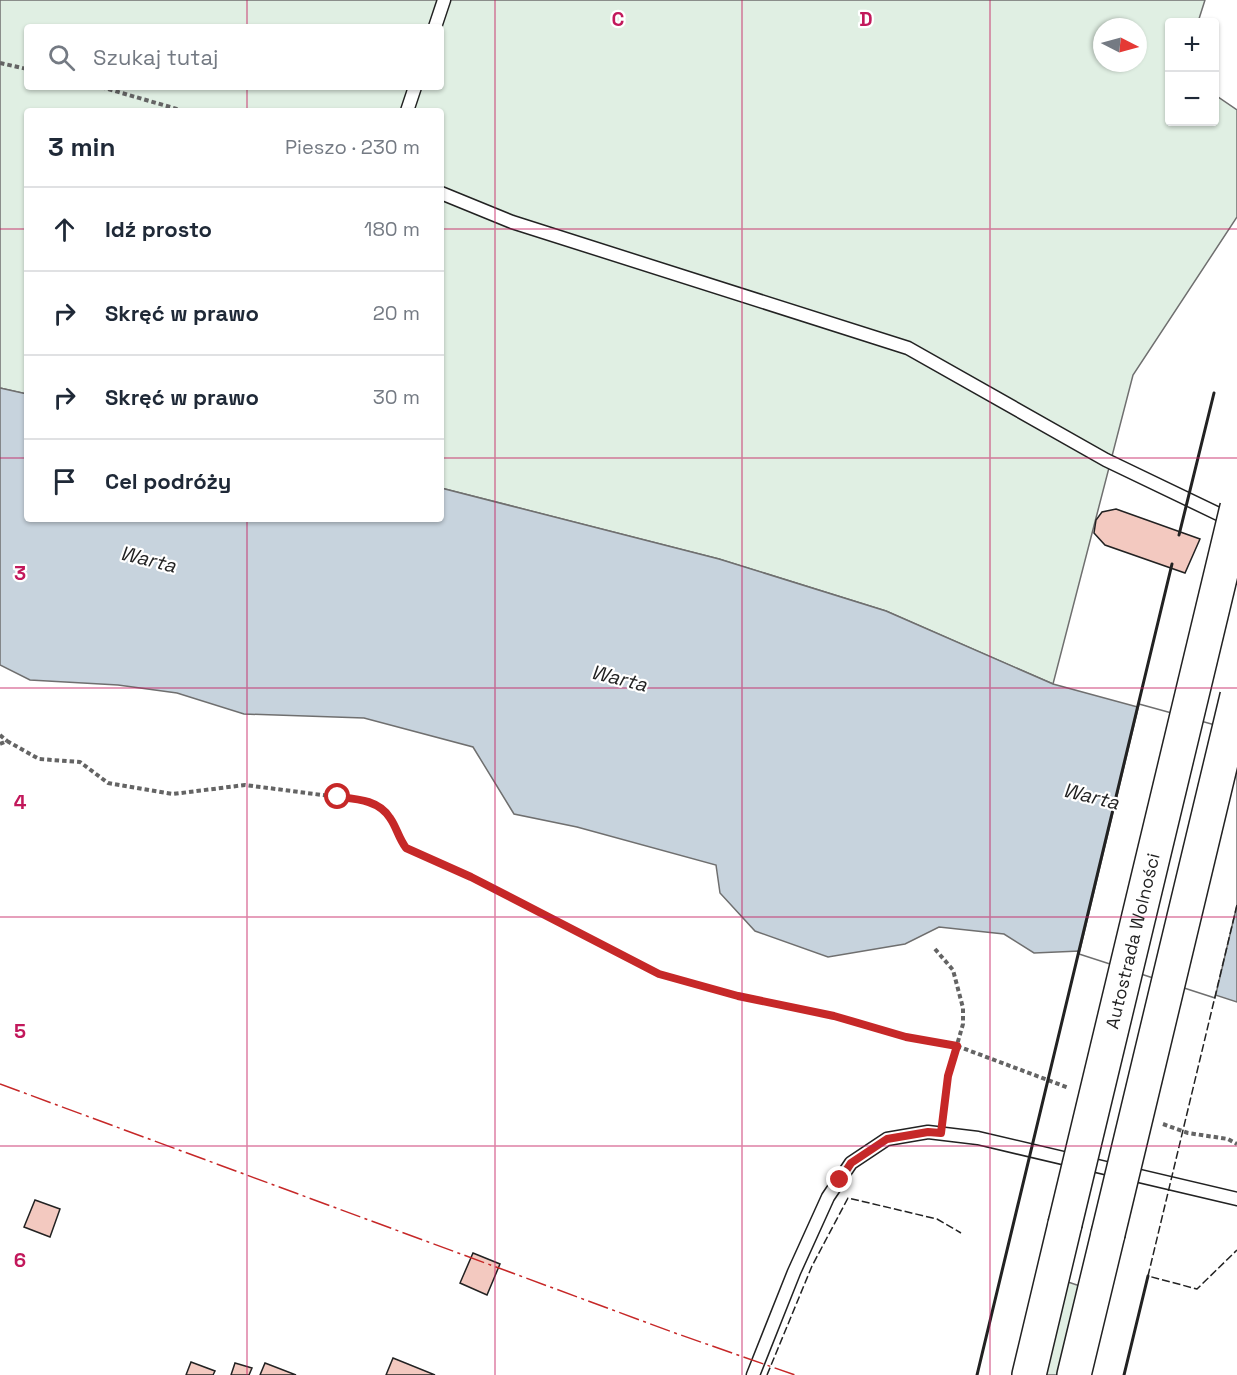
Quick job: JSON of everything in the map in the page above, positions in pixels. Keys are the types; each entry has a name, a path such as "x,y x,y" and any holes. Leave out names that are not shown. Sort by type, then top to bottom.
{"highway":[{"name":"Autostrada Wolności","path":"1029,1375 1237,507"},
{"path":"1074,1375 1237,696"}],"lane":[{"path":"436,24 444,0"},
{"path":"408,108 414,90"},
{"path":"444,195 512,222 908,348 1106,460 1237,523"},
{"path":"753,1375 794,1272 828,1197 851,1163 887,1139 928,1132 978,1138 1237,1199"}],"path":[{"path":"0,63 24,68"},
{"path":"111,90 173,108"},
{"path":"0,735 39,759 80,762 108,783 173,794 245,786 361,800 380,806 390,818 399,839 406,848 471,877 659,974 738,996 834,1016 906,1037 957,1046 1078,1092"},
{"path":"0,744 7,741"},
{"path":"935,949 953,970 963,1008 963,1024 948,1076 941,1133"},
{"path":"1155,1121 1188,1133 1228,1139 1237,1144"}],"green space":[{"path":"0,0 1205,0 1199,18 1165,18 1165,126 1219,126 1219,98 1237,110 1237,217 1133,375 1053,684 886,611 719,559 444,489 444,108 24,108 24,393 0,388"},
{"path":"1068,1282 1080,1286 1059,1375 1046,1375"}],"water":[{"name":"Warta","path":"0,388 24,393 24,522 444,522 444,489 719,559 886,611 1053,684 1237,734 1237,1002 1080,951 1034,953 1004,934 939,927 905,944 828,957 755,931 720,893 716,865 577,827 514,814 473,747 364,718 244,714 177,693 118,685 30,680 0,665"}],"pier":[{"path":"1139,704 1237,731 1237,905 1215,998 1079,954"}],"building":[{"path":"1116,509 1200,539 1185,573 1105,545 1094,533 1096,520 1102,512"},
{"path":"35,1200 60,1209 50,1237 24,1227"},
{"path":"473,1253 500,1264 487,1295 460,1283"},
{"path":"393,1358 435,1375 386,1375"},
{"path":"191,1362 215,1371 213,1375 186,1375"},
{"path":"235,1363 252,1368 249,1375 231,1375"},
{"path":"265,1363 296,1375 260,1375"}],"fence":[{"path":"1237,905 1148,1276 1197,1289 1237,1250"},
{"path":"767,1375 812,1266 848,1198 937,1219 961,1233"}],"wall":[{"path":"1179,535 1214,393"},
{"path":"977,1375 1172,564"},
{"path":"1124,1375 1148,1276"}],"power":[{"path":"0,1084 675,1333 795,1375"}],"route":[{"path":"338,797 361,800 380,806 390,818 399,839 406,848 471,877 659,974 738,996 834,1016 906,1037 957,1046 948,1076 941,1133 928,1132 887,1139 851,1163 840,1180"}]}
